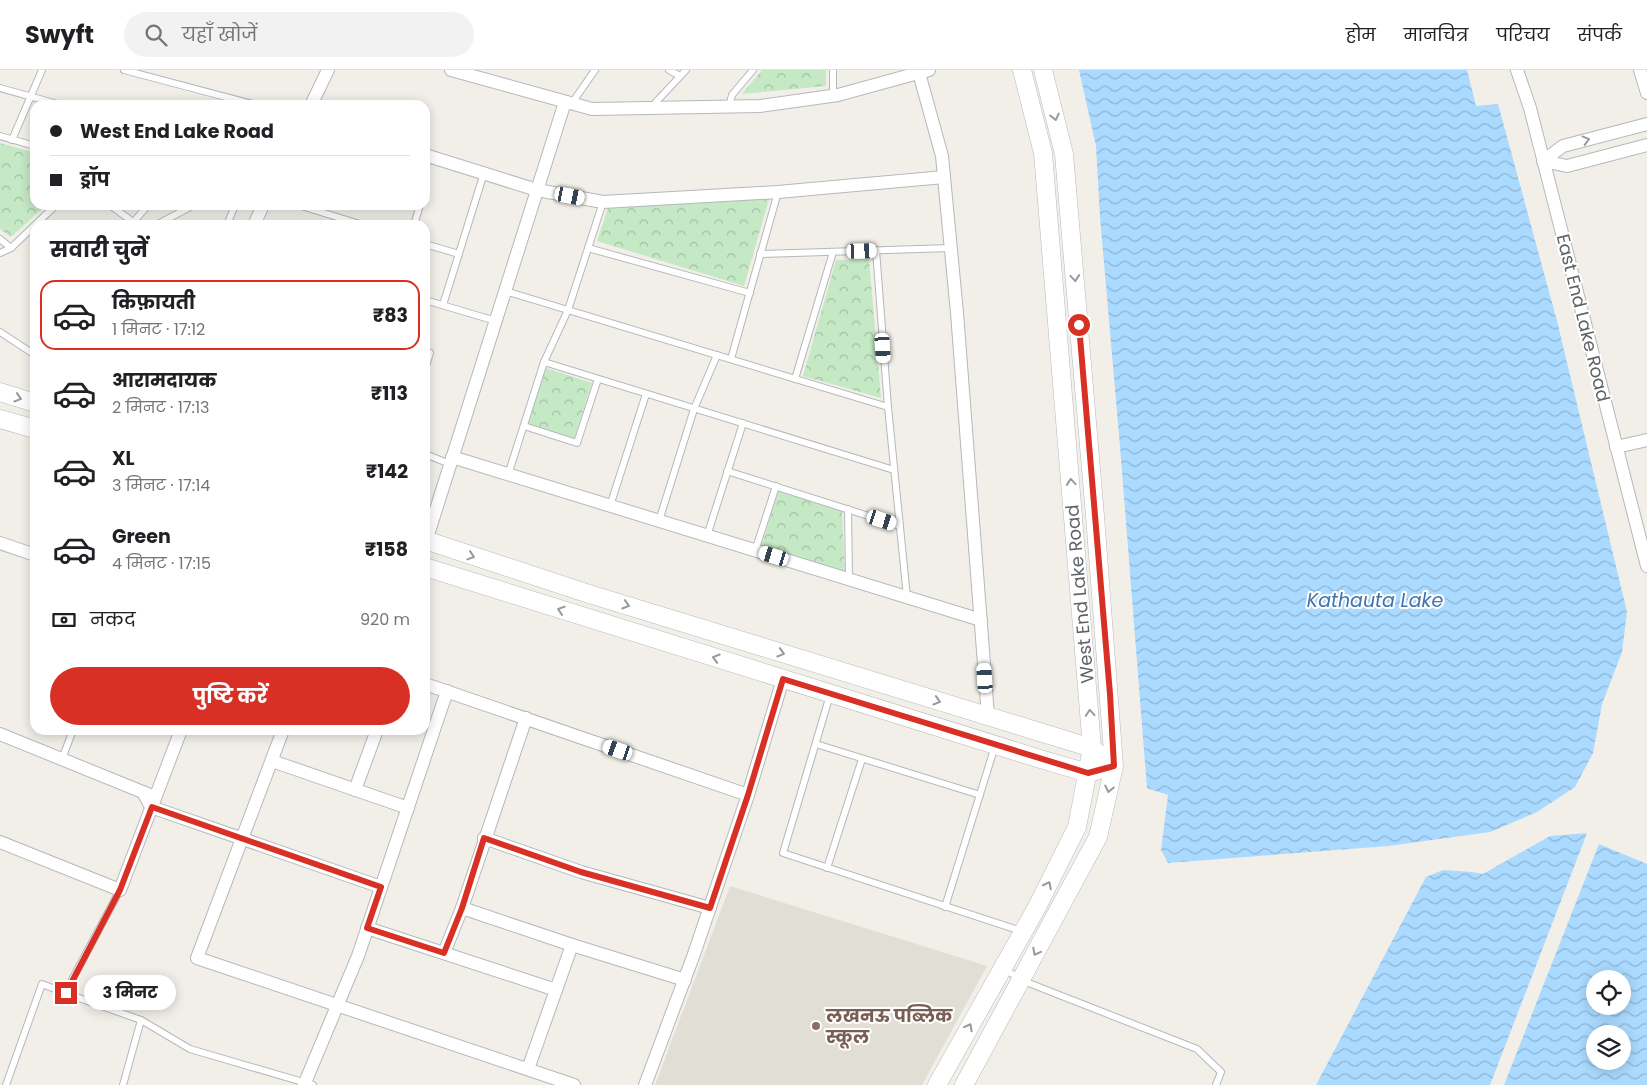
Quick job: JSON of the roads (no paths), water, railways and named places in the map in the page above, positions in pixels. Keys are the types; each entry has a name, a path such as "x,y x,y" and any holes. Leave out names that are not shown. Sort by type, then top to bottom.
{"street":[{"path":"313,100 328,70"},
{"path":"451,70 592,109 760,106 833,95 924,72 942,156 988,716"},
{"name":"West End Lake Road","path":"937,1085 1022,932 1077,827 1092,748 1043,153 1022,70"},
{"name":"West End Lake Road","path":"964,1085 1098,837 1114,766 1096,526 1064,154 1043,70"},
{"name":"East End Lake Road","path":"1517,70 1530,108 1647,566"},
{"path":"1640,70 1647,93"},
{"path":"430,528 537,190 569,102"},
{"path":"1543,161 1563,146 1647,124"},
{"path":"1543,161 1567,166 1647,145"},
{"path":"430,157 537,190 603,202 778,192 944,177"},
{"path":"0,392 30,401"},
{"path":"0,419 30,428"},
{"path":"1616,447 1647,440"},
{"path":"451,461 508,475 981,620"},
{"path":"430,542 586,593 1092,748 1114,766"},
{"path":"0,544 30,553"},
{"path":"430,569 1088,773 1114,766"},
{"path":"645,1085 710,908 748,795 783,679"},
{"path":"430,686 748,795"},
{"path":"307,1084 367,928 447,691"},
{"path":"444,953 462,908 526,718"},
{"path":"0,734 62,759 242,839 381,887"},
{"path":"0,842 120,890 150,799 179,735"},
{"path":"281,735 197,958 574,1085"},
{"path":"355,790 375,735"},
{"path":"272,761 408,808"},
{"path":"484,838 581,872 710,908"},
{"path":"462,908 685,980"},
{"path":"367,928 556,990"},
{"path":"528,1069 572,945"}],"lane":[{"path":"12,140 42,70"},
{"path":"124,70 237,100"},
{"path":"569,102 596,70"},
{"path":"669,70 680,76"},
{"path":"656,108 656,102 686,70"},
{"path":"729,107 732,95 753,70"},
{"path":"833,70 833,95"},
{"path":"0,88 44,100"},
{"path":"0,136 30,145"},
{"path":"443,305 484,174"},
{"path":"731,359 778,192"},
{"path":"508,475 544,362 568,310 603,202"},
{"path":"40,220 51,210"},
{"path":"116,210 128,220"},
{"path":"135,220 144,210"},
{"path":"166,220 184,210"},
{"path":"326,210 351,220"},
{"path":"0,253 11,248 30,230"},
{"path":"0,239 11,248"},
{"path":"430,245 459,254"},
{"path":"588,248 750,293"},
{"path":"760,254 951,248"},
{"path":"876,250 888,407 907,597"},
{"path":"795,379 833,252"},
{"path":"505,291 888,407"},
{"path":"430,301 496,321"},
{"path":"0,332 30,352"},
{"path":"659,521 694,408 717,355"},
{"path":"544,362 894,470"},
{"path":"524,426 577,443 598,379"},
{"path":"610,506 646,394"},
{"path":"707,536 743,424"},
{"path":"430,455 451,461"},
{"path":"727,471 900,526"},
{"path":"755,550 776,486"},
{"path":"848,509 849,579"},
{"path":"831,694 783,854 1022,932"},
{"path":"62,759 71,735"},
{"path":"816,744 980,795"},
{"path":"945,907 996,745"},
{"path":"827,868 862,759"},
{"path":"66,993 120,890"},
{"path":"1002,968 1021,980 1197,1049 1222,1072 1216,1085"},
{"path":"6,1085 42,984 141,1020 190,1049 307,1084"},
{"path":"123,1085 141,1020"}],"water":[{"name":"Kathauta Lake","path":"1079,70 1467,70 1476,106 1498,104 1557,321 1627,612 1622,652 1602,704 1593,753 1575,787 1537,812 1490,832 1388,846 1168,863 1161,850 1168,795 1147,788 1100,217 1096,146"},
{"path":"1587,833 1490,1085 1316,1085 1426,877 1443,870 1483,874 1550,836"},
{"path":"1599,844 1647,864 1647,1085 1504,1085"}],"place":[{"name":"लखनऊ पब्लिक स्कूल","path":"816,1026"}]}
